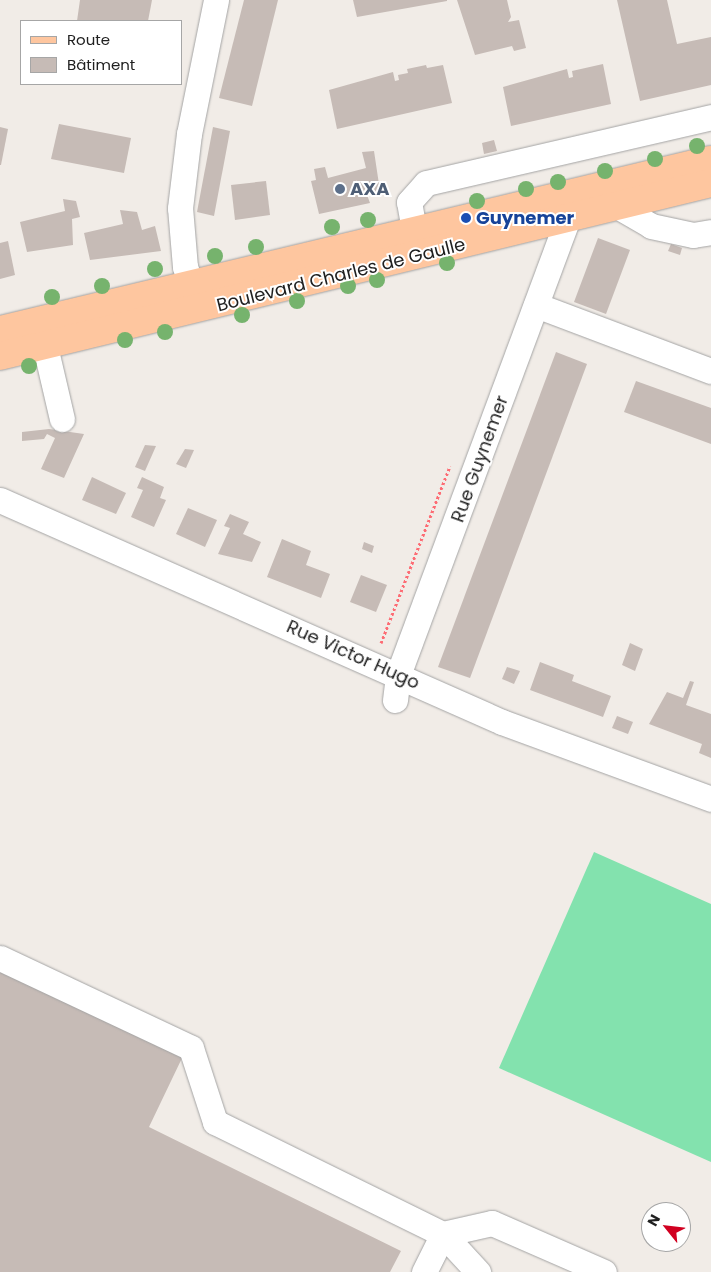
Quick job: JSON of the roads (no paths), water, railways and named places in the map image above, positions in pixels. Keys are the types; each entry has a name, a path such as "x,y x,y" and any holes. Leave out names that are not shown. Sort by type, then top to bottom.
{"main road":[{"name":"Boulevard Charles de Gaulle","path":"0,330 711,160"},
{"name":"Boulevard Charles de Gaulle","path":"0,356 711,183"}],"street":[{"path":"191,284 185,267 180,208 189,134 216,0"},
{"name":"Boulevard Charles de Gaulle","path":"414,230 409,202 426,183 711,117"},
{"path":"617,206 651,226 694,235 711,232"},
{"name":"Rue Guynemer","path":"395,700 398,675 568,219"},
{"path":"536,305 711,371"},
{"path":"45,346 62,420"},
{"name":"Rue Victor Hugo","path":"0,500 502,722 711,799"},
{"path":"0,958 191,1048 215,1122 443,1234 478,1272"},
{"path":"443,1234 492,1223 604,1272"},
{"path":"424,1272 443,1234"}],"place":[{"name":"AXA","path":"340,189"},
{"name":"Guynemer","path":"466,218"}]}
